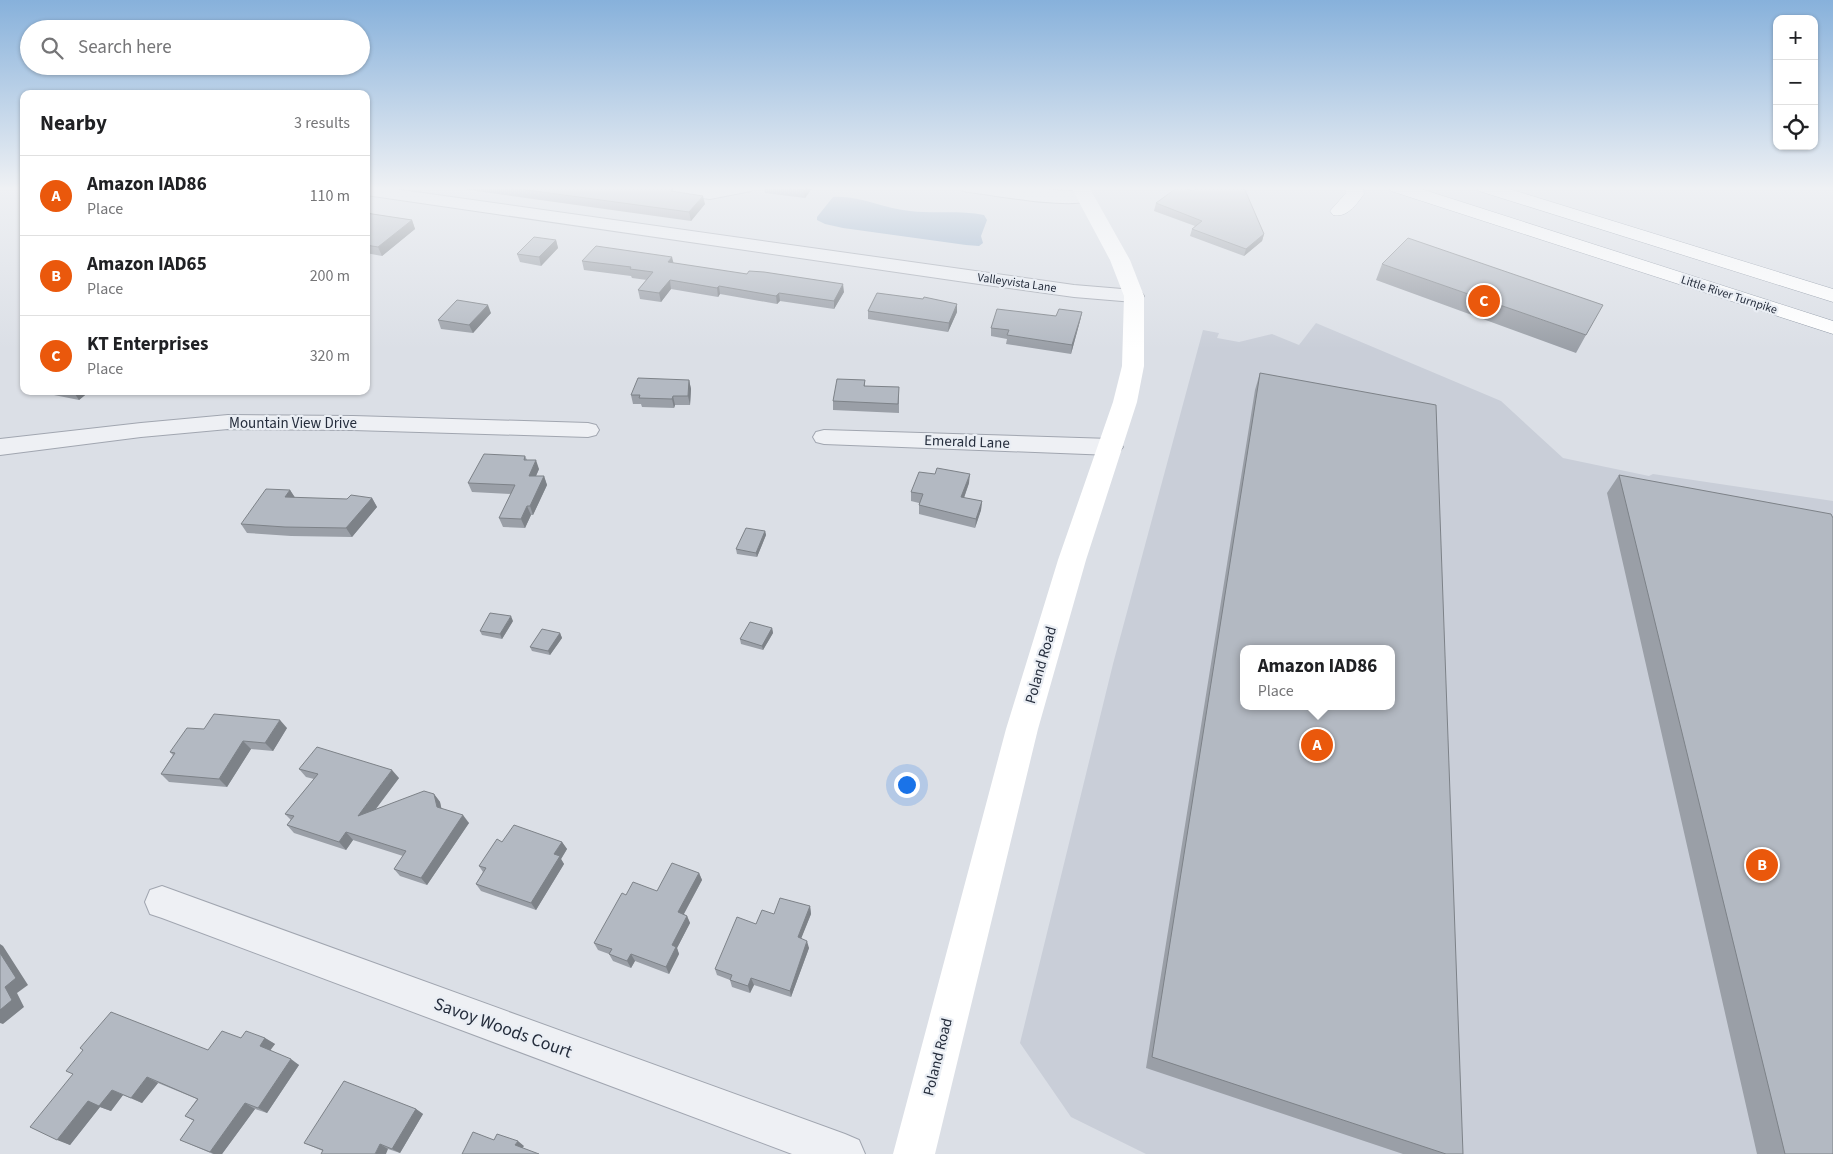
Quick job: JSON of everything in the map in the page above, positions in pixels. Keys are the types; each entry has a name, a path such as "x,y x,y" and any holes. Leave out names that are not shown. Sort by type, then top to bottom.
{"main road":[{"name":"Poland Road","path":"914,1154 1022,729 1072,560 1125,402 1132,366 1134,296 1120,260 1109,241"},
{"name":"Little River Turnpike","path":"1564,241 1833,328"},
{"name":"Little River Turnpike","path":"1657,241 1833,296"}],"street":[{"name":"Valleyvista Lane","path":"720,241 1074,291 1134,296"},
{"name":"Mountain View Drive","path":"0,446 228,422 353,423 588,430"},
{"name":"Emerald Lane","path":"824,437 1111,448"},
{"name":"Savoy Woods Court","path":"162,902 845,1154"}],"shaded area":[{"path":"1316,323 1501,401 1563,458 1649,476 1653,474 1833,501 1833,1154 1146,1154 1071,1117 1020,1043 1113,664 1203,330 1219,333 1217,338 1239,342 1272,334 1299,345"}],"water":[{"path":"936,241 982,241 983,243 979,246"}],"building":[{"path":"370,241 386,241 378,247 370,246"},
{"path":"530,241 555,241 539,257 517,254"},
{"path":"1224,241 1256,241 1246,249"},
{"path":"1405,241 1416,241 1603,305 1586,335 1382,264"},
{"path":"596,246 672,257 668,262 747,274 749,271 764,272 843,284 834,301 779,293 776,296 670,280 659,293 638,290 653,272 630,269 631,267 582,261"},
{"path":"877,293 923,299 924,297 957,304 949,323 868,311"},
{"path":"457,300 488,305 469,325 438,320"},
{"path":"997,309 1056,316 1059,309 1082,312 1072,345 1007,335 1009,330 991,328"},
{"path":"1260,373 1436,405 1463,1154 1446,1154 1152,1057"},
{"path":"638,378 689,380 688,396 673,396 672,399 639,398 640,395 631,395"},
{"path":"837,379 865,380 864,386 899,387 898,404 833,401"},
{"path":"484,454 525,456 524,460 536,460 529,476 544,476 530,506 527,506 521,519 499,518 515,485 468,483"},
{"path":"937,468 970,474 961,497 982,501 976,519 919,505 923,494 911,492 919,472 935,474"},
{"path":"1619,475 1831,514 1833,518 1833,1154 1785,1154"},
{"path":"266,489 290,490 285,497 347,499 351,495 372,498 346,528 241,524"},
{"path":"746,528 765,531 756,553 736,549"},
{"path":"490,613 511,616 500,634 480,631"},
{"path":"750,622 772,628 762,646 740,639"},
{"path":"542,629 560,633 548,651 530,647"},
{"path":"214,714 280,720 265,743 243,741 219,779 161,774 175,753 170,752 187,728 204,729"},
{"path":"317,747 392,770 358,816 424,791 434,794 437,807 463,815 421,878 394,869 406,851 346,832 339,842 287,825 294,816 285,814 318,774 299,769"},
{"path":"514,825 562,842 554,854 560,856 531,903 476,884 486,868 479,866 497,839 502,842"},
{"path":"672,863 699,873 678,912 687,916 672,945 676,947 666,967 631,954 627,961 609,954 612,949 594,943 622,893 626,895 633,882 657,891"},
{"path":"780,898 810,906 798,937 807,941 790,991 751,978 748,986 730,980 732,975 715,969 737,917 756,924 762,910 774,914"},
{"path":"0,953 16,978 5,987 12,1000 0,1010"},
{"path":"111,1012 208,1050 222,1031 241,1038 246,1031 265,1038 260,1046 291,1059 258,1108 245,1103 210,1152 180,1140 194,1120 185,1116 198,1099 147,1077 131,1098 112,1090 99,1106 88,1101 57,1140 30,1127 73,1074 66,1071 83,1050 80,1048"},
{"path":"344,1081 416,1109 392,1149 380,1144 375,1154 321,1154 323,1150 304,1143"},
{"path":"473,1132 494,1140 497,1134 518,1141 515,1145 539,1154 462,1154"}],"place":[{"name":"KT Enterprises","path":"1484,301"},
{"name":"Amazon IAD86","path":"1317,745"},
{"name":"Amazon IAD65","path":"1762,865"}]}
